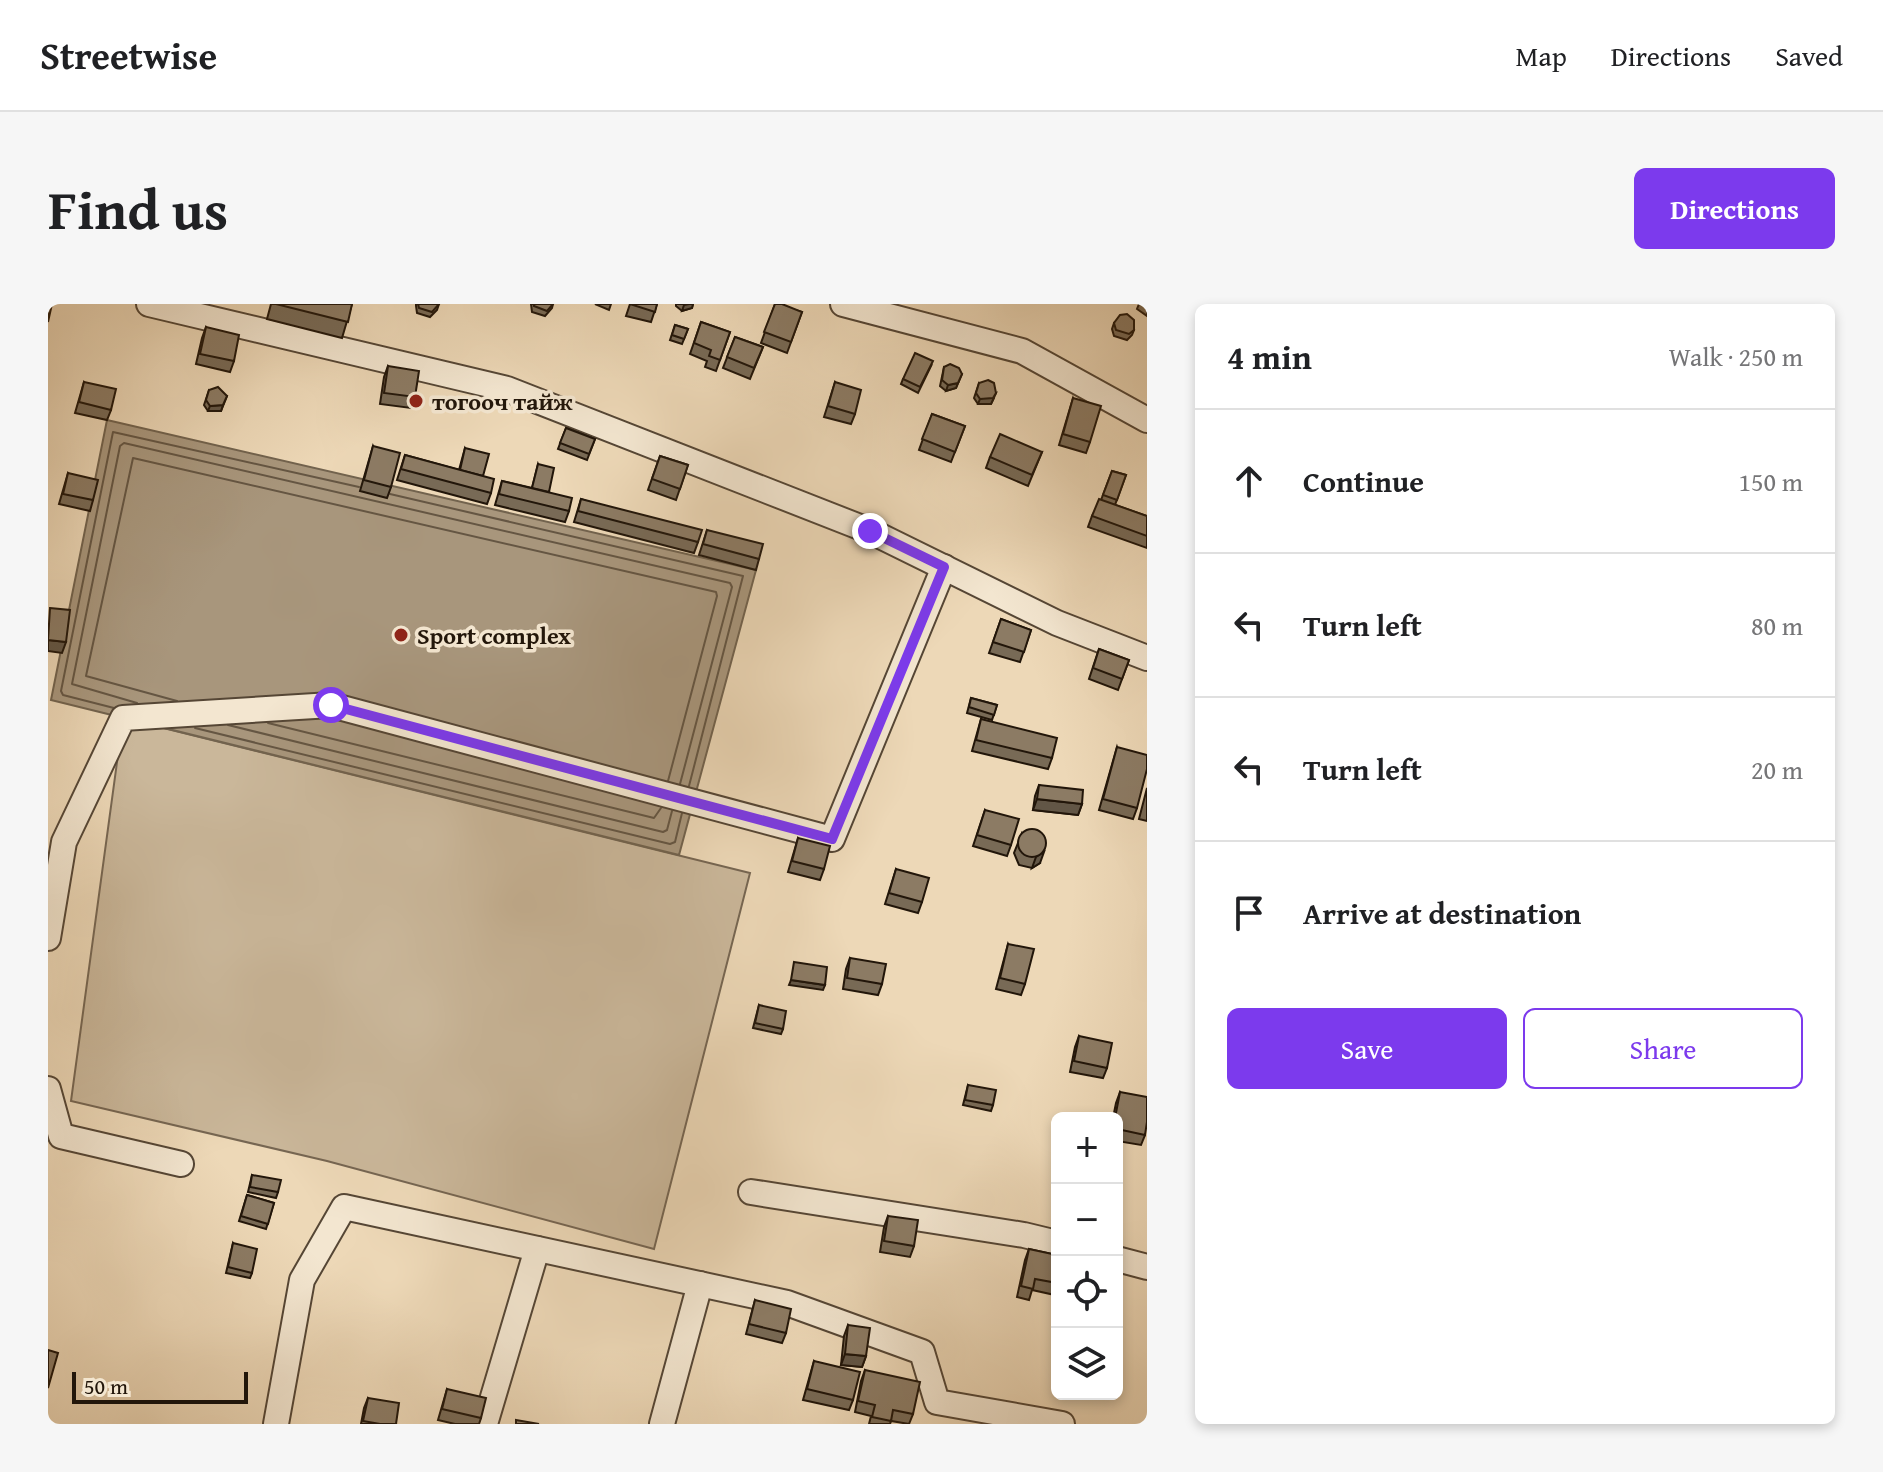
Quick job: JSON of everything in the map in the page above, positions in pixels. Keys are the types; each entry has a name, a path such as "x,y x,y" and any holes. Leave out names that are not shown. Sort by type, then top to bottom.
{"street":[{"path":"149,304 507,389 870,531 1057,623 1147,658"},
{"path":"843,304 1022,351 1147,420"},
{"path":"48,938 64,842 123,718 331,705 832,839 944,567"},
{"path":"48,1089 61,1136 181,1164"},
{"path":"751,1192 1051,1242"},
{"path":"276,1424 302,1280 344,1207 787,1303 922,1352 937,1402 1062,1424"},
{"path":"485,1424 537,1249"},
{"path":"1123,1261 1147,1267"},
{"path":"662,1424 700,1284"}],"shaded area":[{"path":"123,718 750,873 654,1249 327,1161 71,1101"}],"water":[{"name":"Sport complex","path":"107,420 756,570 679,855 51,700"}],"building":[{"path":"276,304 352,304 348,322"},
{"path":"418,304 439,304 432,312 419,308"},
{"path":"534,304 553,304 547,311"},
{"path":"630,304 657,304 655,312"},
{"path":"775,304 802,312 791,342 764,332"},
{"path":"1127,314 1134,320 1134,330 1129,334 1116,330 1114,323 1120,315"},
{"path":"701,322 730,332 720,360 709,356 711,350 694,343"},
{"path":"675,325 688,329 684,339 672,335"},
{"path":"206,327 239,335 234,361 200,354"},
{"path":"735,337 763,347 754,368 727,357"},
{"path":"915,353 933,361 920,387 903,379"},
{"path":"950,364 959,368 962,374 958,383 948,385 942,380 944,367"},
{"path":"388,366 419,371 415,397 384,393"},
{"path":"988,380 994,383 996,393 993,398 980,399 976,393 979,383"},
{"path":"84,382 116,389 111,410 79,402"},
{"path":"835,382 861,390 855,414 828,406"},
{"path":"218,387 227,396 223,405 210,406 206,400 209,390"},
{"path":"1073,398 1101,406 1090,442 1063,434"},
{"path":"932,414 965,426 955,452 922,439"},
{"path":"566,428 595,439 589,454 560,443"},
{"path":"1000,434 1042,452 1032,475 990,457"},
{"path":"373,446 400,453 391,487 364,480"},
{"path":"465,448 489,454 483,476 460,470"},
{"path":"405,455 494,479 491,493 401,469"},
{"path":"660,456 688,465 680,489 652,479"},
{"path":"538,464 554,468 549,492 532,488"},
{"path":"1112,471 1126,475 1117,500 1103,495"},
{"path":"68,473 98,480 93,500 63,494"},
{"path":"502,481 572,498 569,511 499,494"},
{"path":"581,499 702,530 698,542 578,511"},
{"path":"1099,499 1147,516 1147,536 1092,516"},
{"path":"707,530 763,544 759,559 703,544"},
{"path":"50,608 70,610 66,642 48,640"},
{"path":"1001,619 1031,630 1024,652 993,642"},
{"path":"1099,649 1129,660 1122,679 1093,668"},
{"path":"971,698 997,705 994,715 969,707"},
{"path":"981,719 1057,738 1052,758 976,740"},
{"path":"1117,747 1147,755 1147,769 1137,808 1103,799"},
{"path":"1039,785 1083,790 1082,804 1037,799"},
{"path":"985,810 1019,819 1011,845 977,835"},
{"path":"1032,829 1042,833 1046,843 1042,853 1032,857 1022,853 1018,843 1022,833"},
{"path":"798,838 830,846 824,869 792,861"},
{"path":"896,869 929,878 922,902 889,893"},
{"path":"1008,944 1034,949 1025,984 1000,978"},
{"path":"850,958 886,964 882,984 847,978"},
{"path":"794,962 827,967 825,985 791,980"},
{"path":"759,1005 786,1011 783,1029 755,1023"},
{"path":"1079,1036 1112,1043 1107,1068 1074,1061"},
{"path":"968,1085 996,1090 993,1105 965,1100"},
{"path":"1120,1092 1147,1097 1145,1135 1123,1130 1123,1112 1116,1112"},
{"path":"252,1175 281,1180 278,1192 250,1187"},
{"path":"247,1195 274,1203 268,1224 241,1216"},
{"path":"888,1216 918,1220 914,1246 884,1241"},
{"path":"233,1243 257,1249 252,1273 228,1267"},
{"path":"1029,1249 1051,1254 1051,1282 1035,1279 1033,1289 1021,1286"},
{"path":"755,1300 791,1309 786,1333 749,1324"},
{"path":"848,1325 870,1328 866,1356 845,1354"},
{"path":"48,1350 58,1353 48,1388"},
{"path":"814,1361 860,1372 853,1400 807,1389"},
{"path":"865,1370 920,1382 913,1414 893,1410 891,1421 872,1417 875,1405 858,1401"},
{"path":"447,1389 486,1398 481,1418 442,1409"},
{"path":"368,1398 399,1403 396,1424 363,1421"},
{"path":"516,1420 539,1424 516,1424"}],"place":[{"name":"тогооч тайж","path":"416,401"},
{"name":"Sport complex","path":"401,635"}],"route":[{"path":"331,705 832,839 944,567 870,531"}]}
